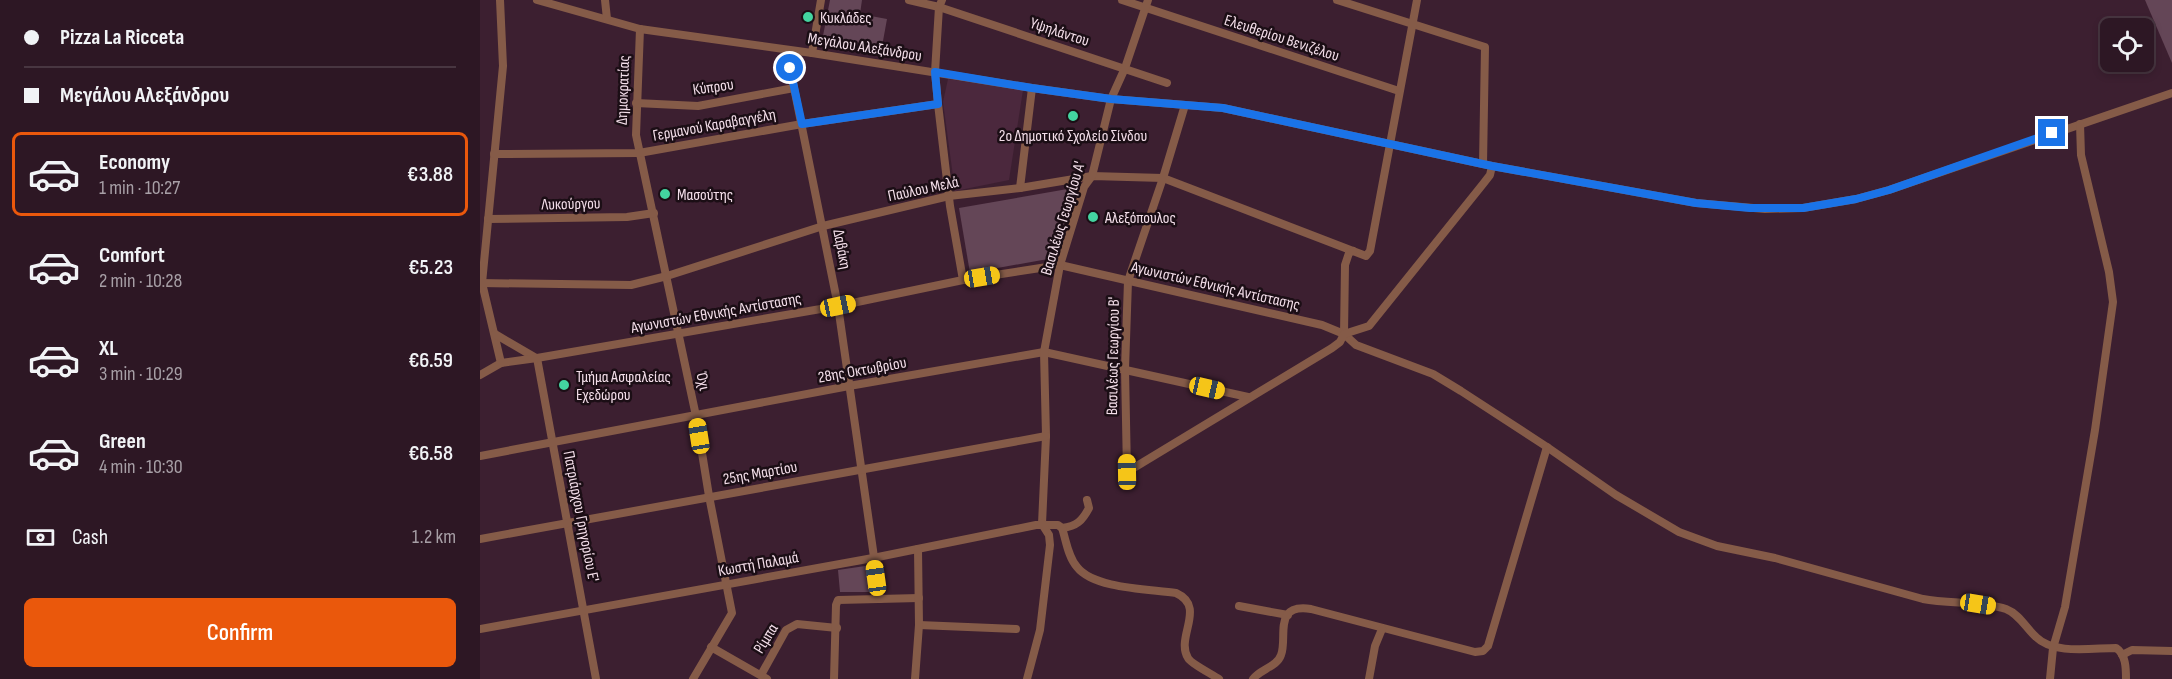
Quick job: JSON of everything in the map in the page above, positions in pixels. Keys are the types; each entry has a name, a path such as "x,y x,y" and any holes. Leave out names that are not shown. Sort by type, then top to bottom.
{"street":[{"path":"500,0 503,66 481,283 501,363"},
{"name":"Μεγάλου Αλεξάνδρου","path":"537,0 640,29 1111,99 1223,108 1487,165 1705,204 1765,209 1803,208 1849,201 1889,190 2172,93"},
{"path":"605,0 607,19"},
{"path":"812,53 821,0"},
{"name":"Υψηλάντου","path":"909,0 941,4 1167,83"},
{"name":"Ελευθερίου Βενιζέλου","path":"1122,0 1147,4 1399,92"},
{"path":"1337,0 1485,47 1487,165 1490,175 1369,326 1344,334"},
{"path":"1391,145 1399,92 1418,0"},
{"path":"941,4 935,72 949,196 963,280"},
{"name":"Βασιλέως Γεωργίου Α'","path":"1027,679 1040,630 1050,545 1049,535 1042,524 1046,436 1044,352 1060,265 1084,188 1092,176 1111,99 1125,68 1147,4"},
{"name":"Δημοκρατίας","path":"639,153 636,134 636,104 640,29"},
{"name":"Δαβάκη","path":"788,50 838,306 880,599"},
{"name":"Κύπρου","path":"636,104 698,106 794,88"},
{"path":"1020,188 1032,88"},
{"name":"Γερμανού Καραβαγγέλη","path":"494,154 639,153 802,124 938,104"},
{"name":"Βασιλέως Γεωργίου Β'","path":"1185,105 1128,281 1125,369 1127,472 1248,398"},
{"path":"2050,679 2053,648 2065,607 2095,430 2113,302 2109,272 2081,155 2080,124"},
{"name":"Παύλου Μελά","path":"481,283 631,285 667,276 823,226 949,196 1020,188 1092,176 1163,178 1366,256 1370,251 1391,145"},
{"name":"Όχι","path":"639,153 680,334 732,613 692,679"},
{"name":"Λυκούργου","path":"488,219 627,217 654,213"},
{"path":"1248,398 1340,342 1344,334 1345,265 1349,253 1353,251"},
{"name":"Αγωνιστών Εθνικής Αντίστασης","path":"480,375 501,363 680,334 838,306 963,280 1060,265 1322,325 1344,334 1356,345 1433,374 1547,447 1616,495 1679,532 1717,546 1775,558 1923,599 1945,603 1978,604 2008,610 2017,615 2036,638 2053,648"},
{"path":"495,334 537,358"},
{"name":"28ης Οκτωβρίου","path":"480,456 849,386 1044,352 1248,398"},
{"name":"Πατριάρχου Γρηγορίου Ε'","path":"537,358 596,679"},
{"name":"25ης Μαρτίου","path":"480,539 1046,436"},
{"path":"1253,679 1281,656 1282,631 1288,615 1303,608 1475,652 1485,650 1547,447"},
{"path":"1042,524 1058,525 1062,528 1074,526 1082,520 1089,508 1087,500"},
{"name":"Κωστή Παλαμά","path":"480,629 873,558 1042,524"},
{"path":"1062,528 1072,560 1084,574 1106,584 1176,593 1187,601 1190,612 1186,646 1188,658 1219,679"},
{"path":"915,679 919,625 918,549"},
{"path":"834,679 838,600 919,598"},
{"path":"1239,606 1288,615"},
{"name":"Ρίμπα","path":"764,677 790,626 797,624 837,628"},
{"path":"919,625 1016,629"},
{"path":"1369,679 1375,646 1383,629"},
{"path":"711,647 764,677"},
{"path":"2053,648 2116,648 2122,655 2127,669 2127,679"},
{"path":"2122,655 2132,650 2172,651"}],"shaded area":[{"path":"830,0 862,0 860,14 887,19 881,52 822,41"},
{"path":"2145,0 2172,0 2172,63 2154,18"},
{"path":"948,79 1023,90 1009,180 955,191 943,102"},
{"path":"1079,187 1059,257 970,273 959,208"},
{"path":"872,565 876,592 840,592 838,570"}],"place":[{"name":"Κυκλάδες","path":"808,17"},
{"name":"2o Δημοτικό Σχολείο Σίνδου","path":"1073,116"},
{"name":"Μασούτης","path":"665,194"},
{"name":"Αλεξόπουλος","path":"1093,217"},
{"name":"Τμήμα Ασφαλείας Εχεδώρου","path":"564,385"}],"route":[{"path":"790,68 802,124 938,104 935,72 1111,99 1223,108 1492,166 1714,206 1765,209 1803,208 1856,199 1889,190 2052,133"}]}
